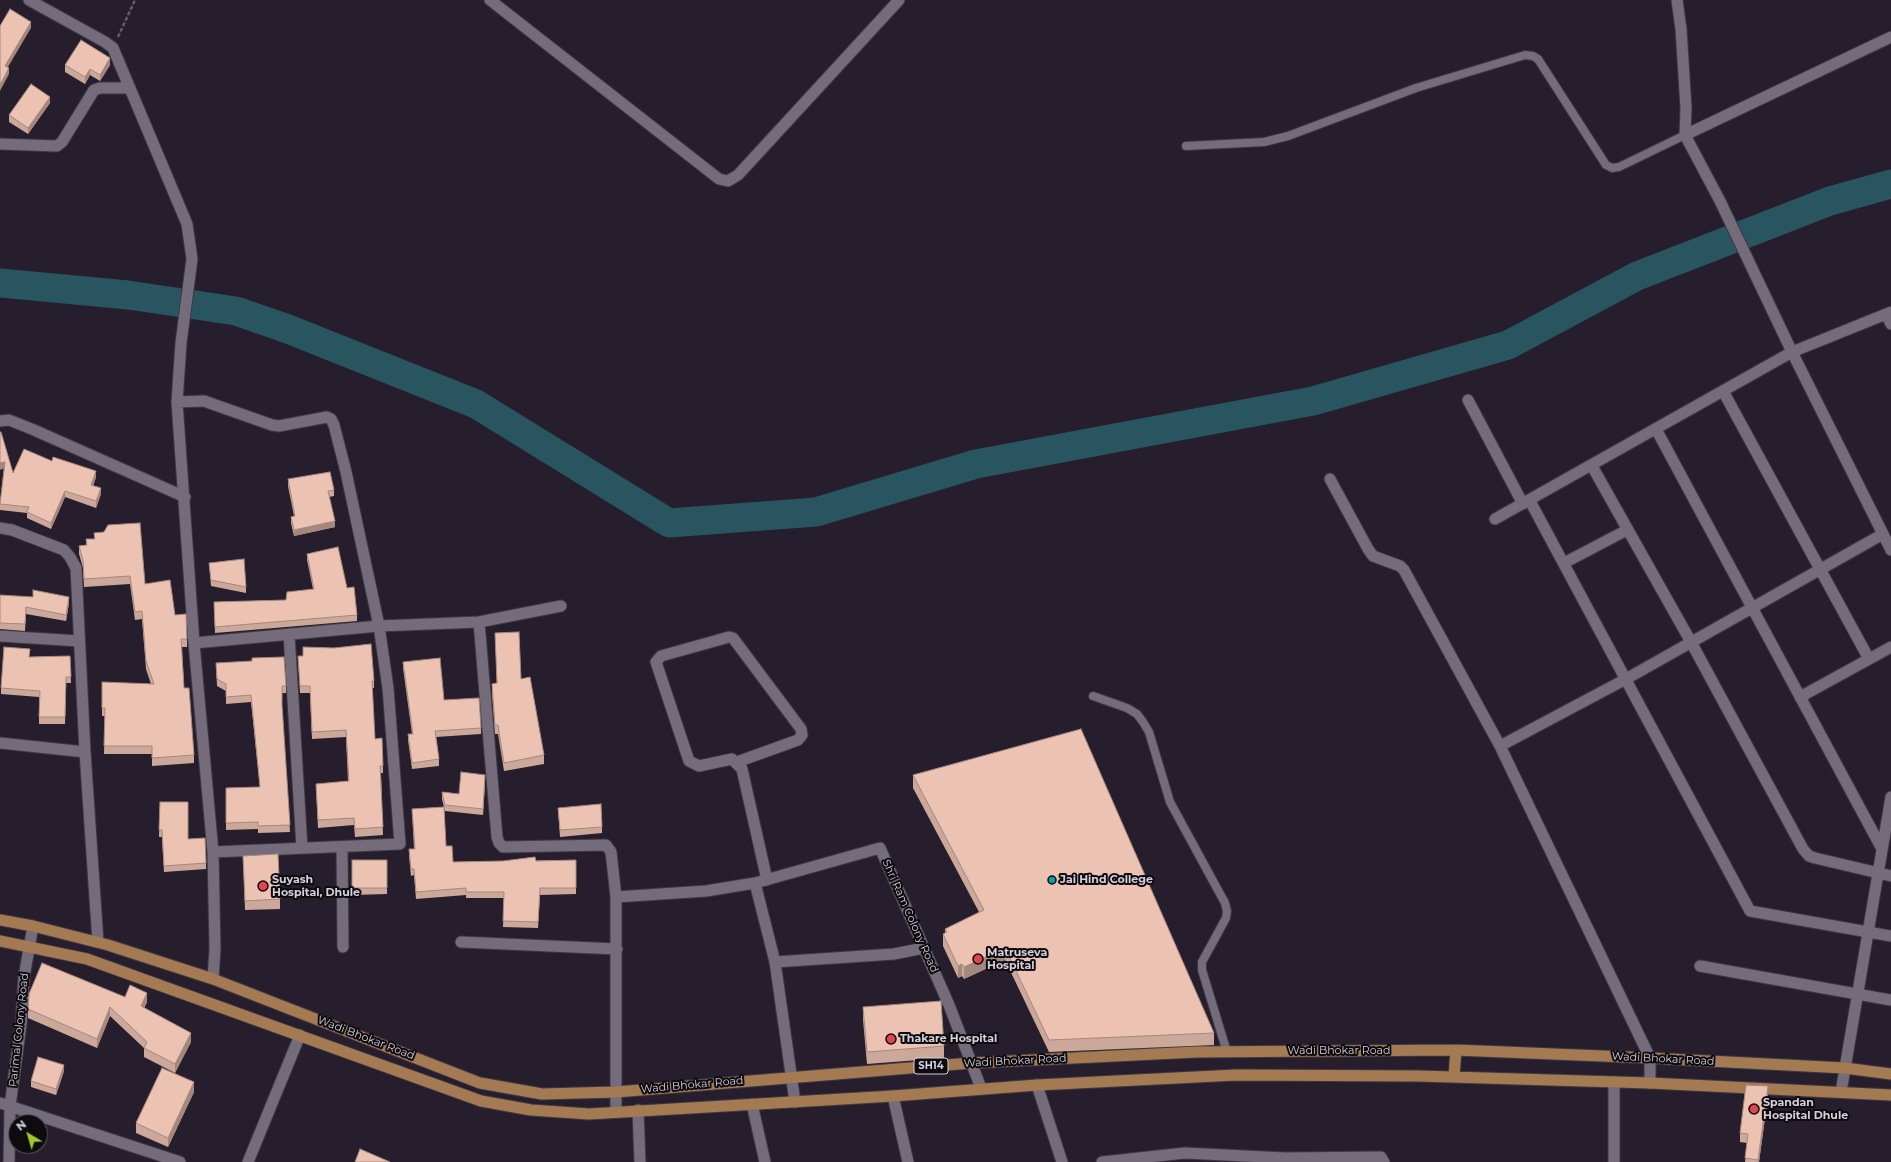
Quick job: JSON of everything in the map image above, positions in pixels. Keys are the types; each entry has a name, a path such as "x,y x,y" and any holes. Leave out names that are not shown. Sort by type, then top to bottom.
{"main road":[{"name":"Wadi Bhokar Road","path":"0,920 33,926 98,942 213,979 480,1083 542,1094 616,1092 971,1063 1227,1052 1456,1050 1845,1068 1891,1074"},
{"name":"Wadi Bhokar Road","path":"0,941 87,959 481,1101 531,1110 589,1114 893,1096 981,1088 1236,1076 1454,1077 1650,1083 1841,1092 1891,1096"},
{"path":"1454,1077 1456,1050"}],"street":[{"path":"29,0 105,42 112,48 187,224 192,258 181,343 177,402 185,497 194,643 213,852 215,949 213,979"},
{"path":"490,0 719,179 728,181 738,175 899,0"},
{"path":"1677,0 1681,29 1686,100 1685,135 1720,201 1792,352 1891,550"},
{"path":"1685,135 1891,37"},
{"path":"0,144 57,146 62,142 94,90 100,88 130,88"},
{"path":"1495,519 1592,466 1792,352 1889,317"},
{"path":"1723,391 1869,659"},
{"path":"1468,400 1564,563 1750,910 1891,936"},
{"path":"177,402 204,401 272,425 279,426 327,417 330,419 334,425 346,472 379,626 388,688 400,844 213,852"},
{"path":"0,421 9,420 34,430 185,497"},
{"path":"1656,429 1882,849"},
{"path":"1592,466 1691,642 1803,849 1809,856 1815,858 1891,876"},
{"path":"1330,479 1373,556 1400,566 1404,570 1500,746 1650,1058 1650,1083"},
{"path":"0,528 12,530 64,550 76,568 85,752 98,942"},
{"path":"1564,563 1628,530"},
{"path":"1500,746 1626,679 1751,606 1820,570 1883,534"},
{"path":"194,643 379,626 479,622 561,606"},
{"path":"479,622 497,837 499,843 503,847 606,844 611,852 616,897 616,1112"},
{"path":"289,634 302,848"},
{"path":"0,636 79,641"},
{"path":"737,762 798,740 802,735 801,729 734,638 729,637 661,656 656,662 689,761 699,766 732,759 737,762 742,769 767,880"},
{"path":"1800,697 1891,647"},
{"path":"0,743 85,752"},
{"path":"1841,1092 1891,800"},
{"path":"342,846 343,947"},
{"name":"Shri Ram Colony Road","path":"616,897 706,891 755,883 880,848 924,948 981,1088"},
{"path":"755,883 775,962 794,1102"},
{"name":"Parimal Colony Road","path":"8,1162 5,1104 21,1025 24,977 33,926"},
{"path":"461,942 617,949"},
{"name":"Shri Ram Colony Road","path":"775,962 894,954 924,948"},
{"path":"1700,966 1891,1000"},
{"path":"248,1162 300,1035"},
{"path":"1614,1082 1614,1162"},
{"path":"1037,1085 1062,1162"},
{"path":"893,1096 908,1162"},
{"path":"5,1104 180,1162"},
{"path":"752,1104 765,1162"},
{"path":"638,1110 640,1162"},
{"path":"1102,1162 1185,1153 1285,1158 1381,1157 1384,1162"}],"lane":[{"path":"1186,146 1258,142 1288,136 1416,88 1525,55 1533,56 1538,59 1606,165 1612,168 1619,167 1685,135"},
{"path":"1094,696 1127,708 1137,714 1144,722 1149,732 1170,802 1226,904 1226,918 1202,962 1202,970 1227,1052"}],"path":[{"path":"112,48 135,0"}],"building":[{"path":"10,9 31,22 5,66 9,68 0,85 0,26"},
{"path":"81,40 110,58 100,75 90,69 85,77 65,65"},
{"path":"31,84 50,97 28,128 9,115"},
{"path":"0,432 13,473 24,449 52,461 53,457 96,471 91,485 101,488 96,501 65,491 51,523 27,512 29,507 0,504 5,462 0,463"},
{"path":"330,472 334,490 328,491 335,521 294,530 291,517 295,516 288,479"},
{"path":"140,523 145,584 170,580 175,615 186,614 187,639 181,639 184,688 189,688 194,755 152,758 152,746 104,746 105,708 102,708 102,682 154,684 146,661 142,611 135,612 130,576 84,579 83,560 79,546 87,545 86,539 95,539 94,533 104,532 108,525"},
{"path":"338,547 347,588 354,587 357,615 215,627 214,602 286,600 287,592 314,589 307,554"},
{"path":"244,559 246,587 211,580 209,563"},
{"path":"33,590 69,597 66,615 26,607 25,624 0,623 0,595 33,597"},
{"path":"519,632 521,679 530,677 544,755 504,763 498,725 495,725 492,684 497,683 495,633"},
{"path":"371,644 374,681 372,681 375,739 382,738 383,766 380,766 383,827 355,829 354,818 318,820 316,784 349,781 346,730 312,732 310,686 300,686 298,656 303,656 303,647 334,648"},
{"path":"4,647 30,649 29,657 70,656 71,677 66,677 65,717 39,717 40,691 1,688"},
{"path":"284,657 286,686 282,686 282,705 290,825 258,826 258,822 226,823 226,788 260,787 251,695 226,697 226,684 217,679 216,663 252,661 252,658"},
{"path":"440,658 444,700 479,698 481,728 435,731 439,759 412,763 408,734 413,734 403,662"},
{"name":"Jai Hind College","path":"1081,729 1214,1033 1049,1040 1005,948 964,967 962,964 958,966 943,934 947,932 945,929 984,910 913,775"},
{"path":"461,772 485,775 483,809 445,805 442,792 459,794"},
{"path":"160,802 188,802 188,839 205,838 206,863 164,866 162,830 159,830"},
{"path":"601,804 602,827 560,830 558,808"},
{"path":"444,807 446,846 452,846 453,862 503,861 535,857 536,861 576,860 576,888 540,888 538,922 503,921 504,892 466,892 466,888 416,892 414,869 411,869 409,849 415,849 412,809"},
{"path":"278,854 280,899 245,901 243,856"},
{"path":"352,860 387,860 387,888 352,888"},
{"path":"42,963 125,997 130,985 147,993 141,1006 191,1033 175,1064 144,1048 147,1042 110,1007 97,1039 28,1009 29,994"},
{"path":"941,1001 944,1046 867,1052 863,1007"},
{"path":"38,1057 64,1065 56,1089 31,1081"},
{"path":"162,1068 194,1082 168,1138 136,1123"},
{"path":"1746,1085 1768,1086 1758,1160 1745,1158 1748,1134 1740,1133"},
{"path":"360,1149 390,1162 355,1162"}],"waterway":[{"path":"0,283 128,295 236,311 288,329 476,404 669,523 816,512 976,464 1313,401 1508,345 1637,276 1830,201 1891,184"}],"place":[{"name":"Jai Hind College","path":"1052,880"},
{"name":"Suyash Hospital, Dhule","path":"263,886"},
{"name":"Matruseva Hospital","path":"978,959"},
{"name":"Thakare Hospital","path":"891,1039"},
{"name":"Spandan Hospital Dhule","path":"1754,1109"}]}
